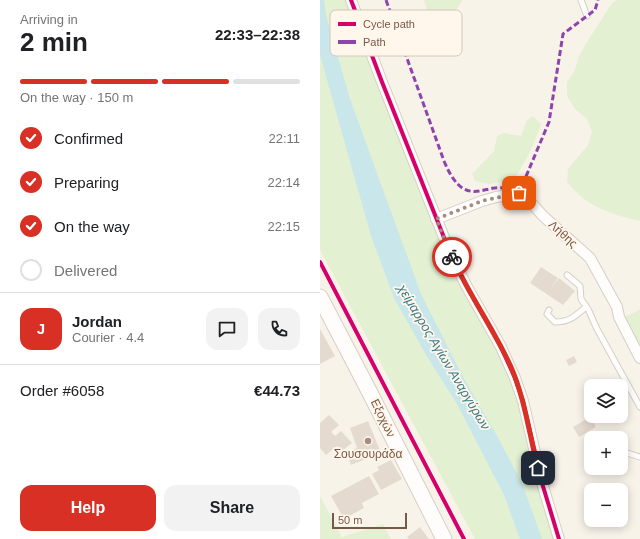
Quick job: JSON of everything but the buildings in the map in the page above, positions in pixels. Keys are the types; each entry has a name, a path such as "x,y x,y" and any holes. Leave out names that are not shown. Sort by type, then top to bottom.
{"main road":[{"name":"Εξοχών","path":"320,297 444,539"}],"street":[{"path":"352,0 356,10"},
{"path":"373,56 436,219 456,266 501,347 515,378 523,402 542,483 559,539"},
{"name":"Λήθης","path":"436,219 496,197 519,193 527,198 543,216 590,258 617,307 619,317 640,358"}],"lane":[{"path":"581,0 587,16"},
{"path":"567,275 580,286 581,299 640,408"},
{"path":"549,310 547,314 555,322 564,322 574,317 586,307"},
{"path":"628,453 640,457"}],"green space":[{"path":"320,0 347,0 351,10 330,10 330,56 369,56 450,265 503,360 514,386 521,407 530,456 554,539 475,539 320,250"},
{"path":"424,0 462,0 457,10 427,10"},
{"path":"617,0 640,0 640,221 600,208 583,198 567,182 568,169 588,145 592,132 587,119 575,109 567,96 567,82 575,70 578,58 587,42 612,3"},
{"path":"533,116 541,124 536,139 522,167 513,180 489,184 475,181 472,174 494,151 497,136 504,133 521,136 527,120"},
{"path":"640,310 640,352 622,318"},
{"path":"320,496 342,537 383,524 391,539 320,539"}],"water":[{"name":"χείμαρρος Αγίων Αναργύρων","path":"320,0 324,0 330,29 330,56 338,56 350,99 421,294 463,377 522,483 542,539 520,539 504,495 457,404 426,355 394,298 371,236 320,55"}],"marked path":[{"path":"386,0 390,10"},
{"path":"519,193 549,122 563,34 595,10 598,0"},
{"path":"406,56 444,161 453,178 462,188 471,191 498,188 507,189 517,194"}],"cycle path":[{"path":"351,0 355,10"},
{"path":"372,56 451,255 467,287 501,347 515,378 523,401 542,483 559,539"},
{"path":"320,262 464,539"}],"way so far":[{"path":"452,257 436,219 482,201 519,193"}],"place":[{"name":"Σουσουράδα","path":"368,441"}],"route":[{"path":"452,257 467,287 505,354 515,378 523,402 538,468"}]}
